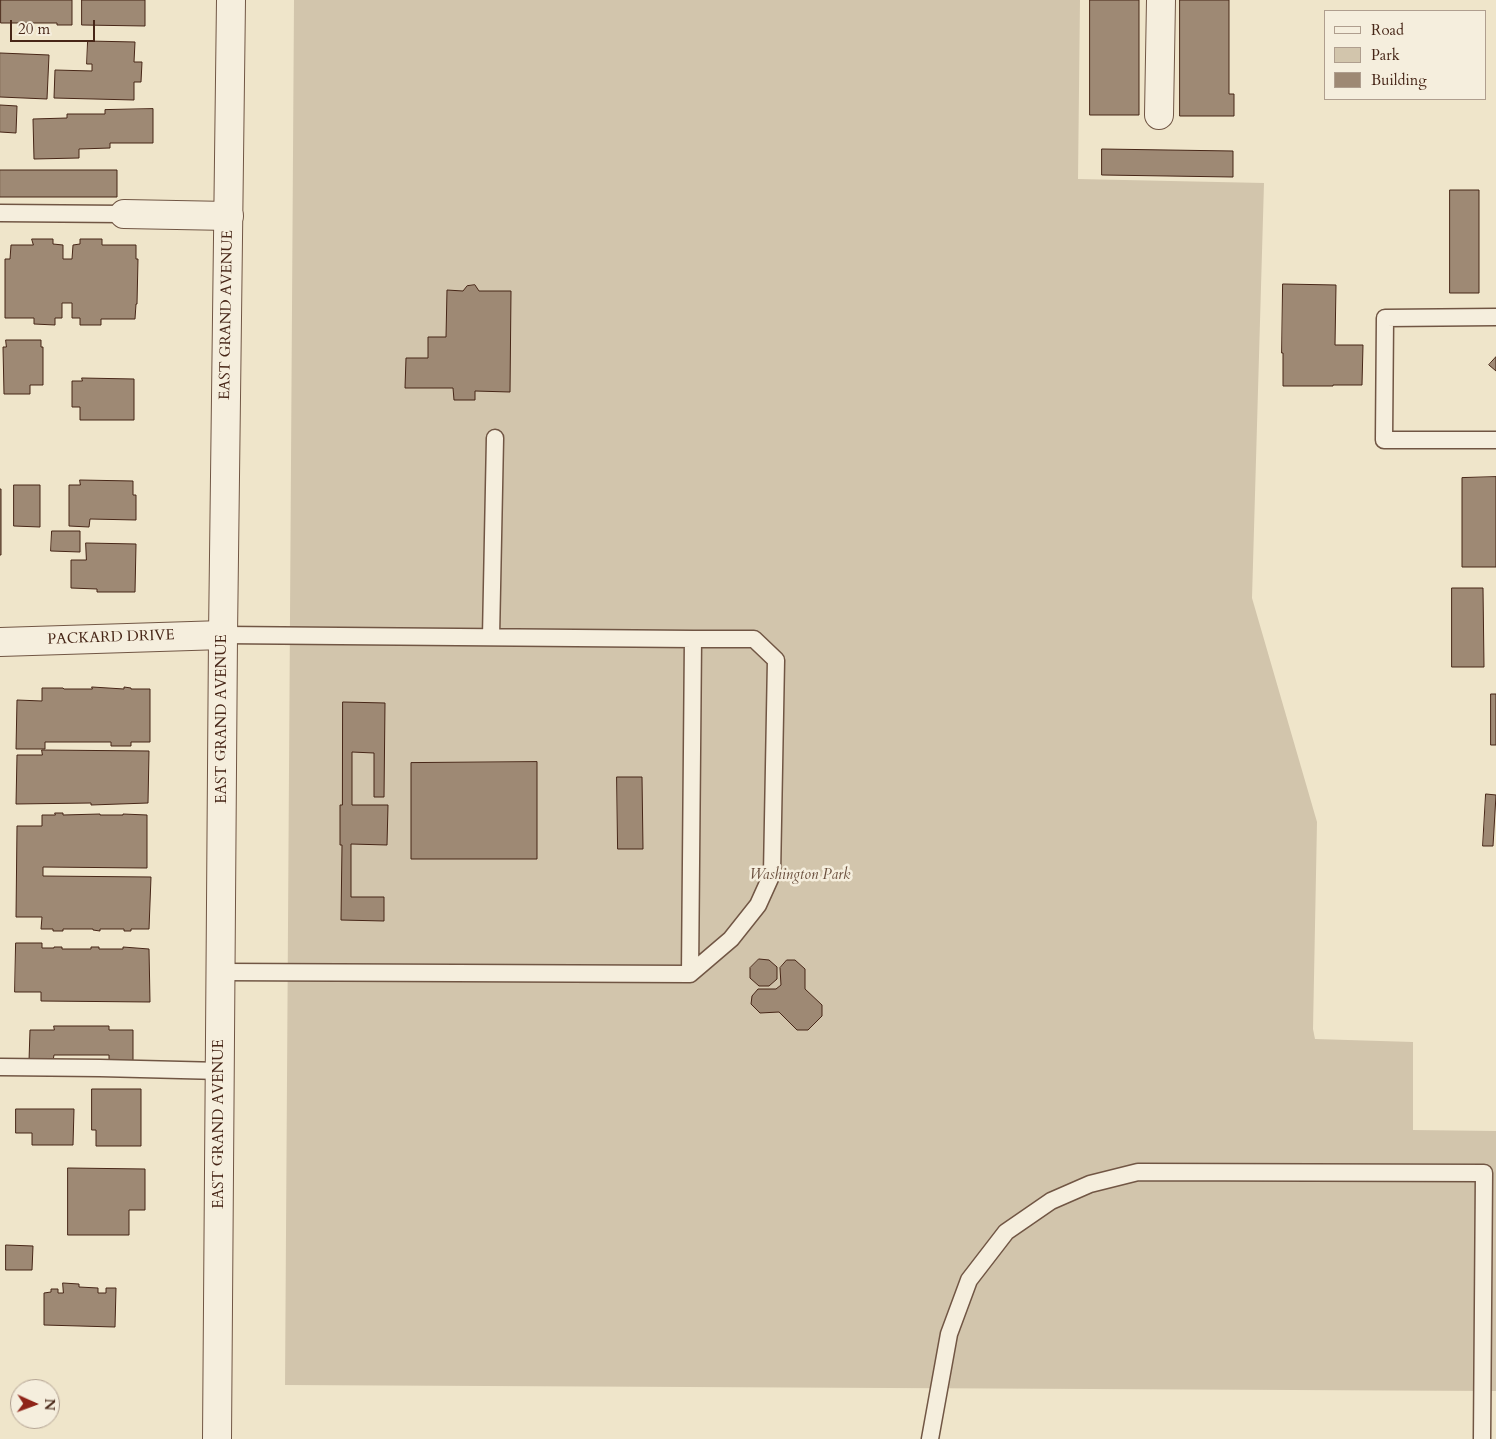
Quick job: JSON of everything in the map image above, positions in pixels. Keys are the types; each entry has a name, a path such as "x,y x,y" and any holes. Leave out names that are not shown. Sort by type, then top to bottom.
{"street":[{"name":"EAST GRAND AVENUE","path":"217,1439 223,635 231,0"},
{"path":"1159,115 1161,0"},
{"path":"124,214 229,216"},
{"name":"PACKARD DRIVE","path":"0,642 223,635"}],"lane":[{"path":"0,212 124,214"},
{"path":"1496,317 1385,318 1384,440 1496,440"},
{"path":"491,637 495,438"},
{"path":"221,972 690,974 731,939 758,904 772,874 776,660 754,639 223,635"},
{"path":"690,974 692,639"},
{"path":"0,1067 221,1071"},
{"path":"930,1439 949,1334 970,1280 1006,1232 1051,1200 1090,1184 1138,1172 1158,1172 1484,1173 1482,1439"}],"green space":[{"name":"Washington Park","path":"294,0 1080,0 1078,179 1264,183 1252,598 1317,822 1313,1029 1315,1039 1413,1042 1413,1130 1496,1131 1496,1391 285,1385"}],"building":[{"path":"1,0 72,0 72,25 57,25 57,23 1,23"},
{"path":"82,0 145,0 145,26 82,25"},
{"path":"1090,0 1139,0 1139,115 1090,115"},
{"path":"1180,0 1229,0 1229,94 1234,94 1234,116 1180,116"},
{"path":"88,41 135,42 134,62 142,62 141,82 134,82 134,100 54,98 55,70 92,71 92,64 87,64"},
{"path":"0,53 49,55 47,99 0,97"},
{"path":"0,105 17,106 16,133 0,132"},
{"path":"153,109 153,143 110,143 110,148 79,149 79,158 34,159 33,119 67,118 67,114 105,114 105,110"},
{"path":"1102,149 1233,151 1233,177 1102,175"},
{"path":"0,170 117,170 117,197 0,197"},
{"path":"1450,190 1479,190 1479,293 1450,293"},
{"path":"32,239 53,239 53,244 63,245 63,259 72,259 73,245 80,244 80,239 102,239 102,245 136,245 136,259 138,259 135,319 101,319 101,325 80,325 80,318 72,318 72,303 62,303 62,318 55,318 55,325 34,324 34,318 5,318 5,259 10,259 11,245 33,245"},
{"path":"1283,284 1336,285 1335,345 1363,345 1362,385 1283,386"},
{"path":"475,285 479,291 511,291 510,392 475,391 475,400 454,400 453,388 405,388 406,358 428,358 428,337 446,337 447,290 463,291 467,286"},
{"path":"6,340 41,340 41,347 43,347 43,385 30,385 30,394 4,394 3,347 6,347"},
{"path":"1496,357 1496,371 1489,365"},
{"path":"82,378 134,379 134,420 80,420 80,407 72,407 72,381 82,381"},
{"path":"1496,477 1496,567 1462,567 1462,478"},
{"path":"80,480 133,481 133,495 136,495 136,520 90,519 89,527 69,526 69,485 80,485"},
{"path":"14,485 40,485 40,527 14,526"},
{"path":"1,489 1,555 0,555"},
{"path":"52,531 80,531 80,552 51,551"},
{"path":"86,543 136,544 135,592 97,592 97,589 71,588 71,560 86,560"},
{"path":"1452,588 1483,588 1484,667 1452,667"},
{"path":"92,687 150,689 150,742 131,742 131,746 111,746 111,742 45,742 45,749 16,749 17,700 42,701 42,688 92,689"},
{"path":"1491,694 1496,694 1496,745 1491,745"},
{"path":"343,702 385,703 384,797 374,797 374,753 352,752 352,805 388,805 387,845 351,844 351,897 384,897 384,921 341,920 342,845 340,845 340,805 342,805"},
{"path":"42,750 149,751 148,803 91,805 91,803 16,804 17,755 42,755"},
{"path":"537,762 537,859 411,859 411,763"},
{"path":"617,777 642,777 643,849 618,849"},
{"path":"1486,794 1496,795 1493,846 1483,846"},
{"path":"55,813 63,813 63,815 147,815 147,868 43,867 43,876 151,877 149,929 124,931 124,929 100,929 100,931 93,929 63,929 63,931 53,931 53,929 41,929 42,917 16,917 17,826 42,826 42,815 55,815"},
{"path":"16,943 42,943 42,948 62,947 62,949 91,949 91,947 99,947 99,949 123,949 123,947 149,949 150,1002 41,1001 41,992 15,992"},
{"path":"759,959 769,960 777,967 777,979 769,986 759,986 750,978 750,968"},
{"path":"787,960 795,960 805,969 805,989 822,1005 822,1016 808,1030 797,1030 779,1012 760,1013 751,1004 752,996 758,989 776,989 781,985 780,968"},
{"path":"54,1026 109,1026 109,1030 133,1030 133,1062 109,1062 109,1055 54,1055 53,1061 29,1061 30,1030 54,1030"},
{"path":"92,1089 141,1089 141,1146 96,1146 96,1130 92,1130"},
{"path":"16,1109 74,1109 73,1145 32,1145 32,1133 16,1133"},
{"path":"68,1168 145,1169 145,1210 129,1210 129,1235 68,1235"},
{"path":"6,1245 33,1246 32,1270 6,1270"},
{"path":"63,1283 79,1284 79,1287 98,1288 98,1293 106,1293 106,1288 116,1288 115,1327 44,1325 44,1293 51,1292 51,1289 58,1289 58,1293 63,1293"}]}
